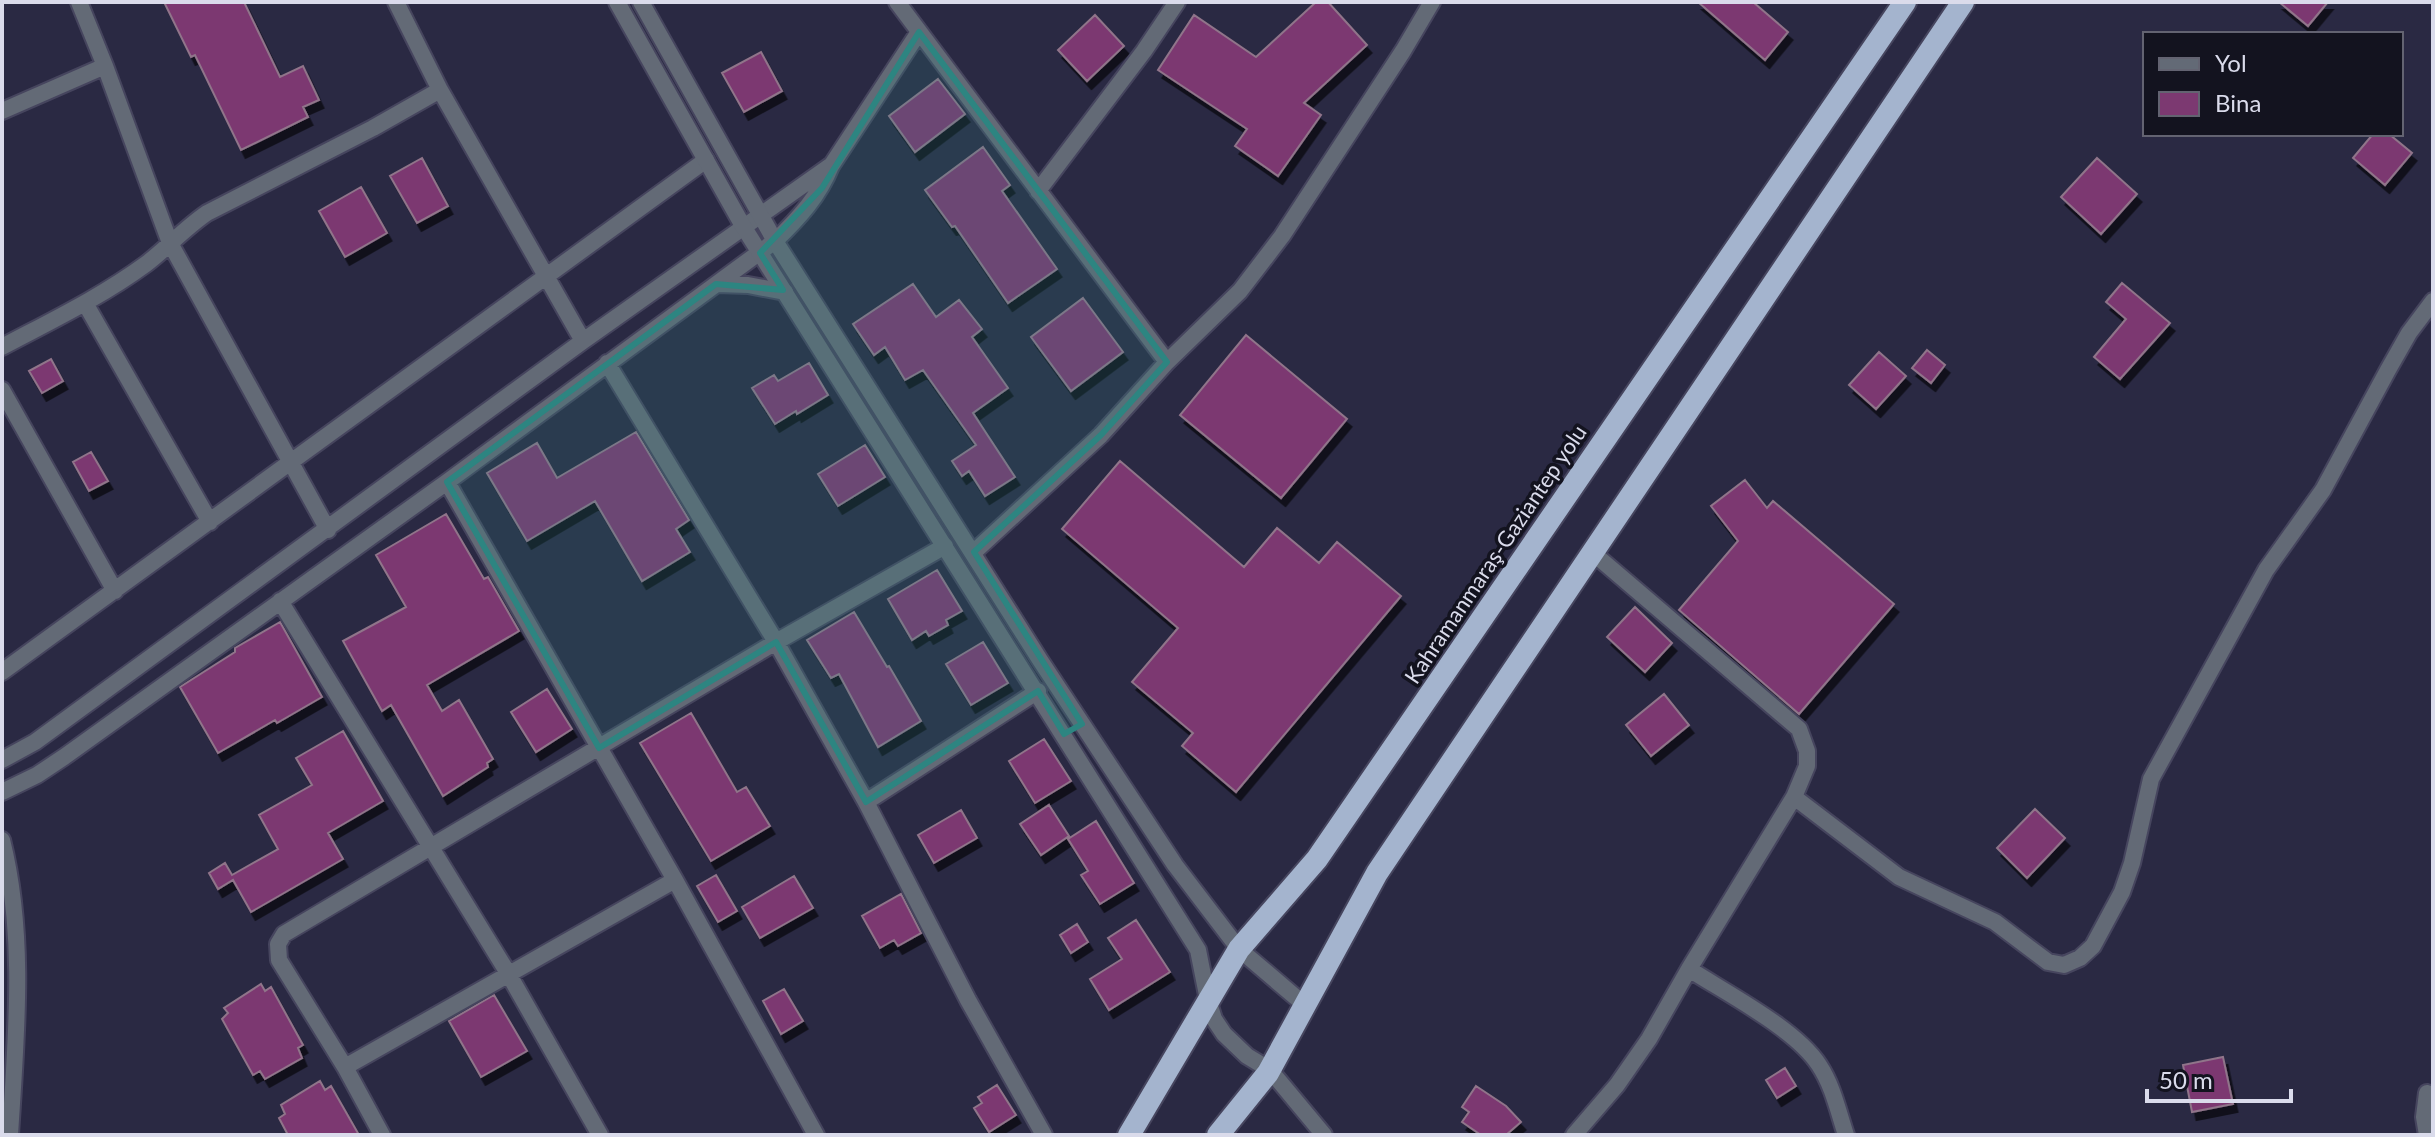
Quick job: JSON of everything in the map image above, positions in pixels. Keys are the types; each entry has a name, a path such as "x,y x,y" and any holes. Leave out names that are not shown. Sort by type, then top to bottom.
{"highway":[{"name":"Kahramanmaraş-Gaziantep yolu","path":"1129,1135 1239,949 1317,859 1905,2"},
{"path":"1218,1135 1270,1070 1377,873 1963,2"}],"street":[{"path":"79,2 170,243 328,530"},
{"path":"396,2 440,90 583,341"},
{"path":"617,2 743,226 1198,950 1214,1019 1233,1046 1270,1070 1324,1135"},
{"path":"641,2 775,241 1175,865 1239,949 1306,1006"},
{"path":"1038,191 1144,51 1177,2"},
{"path":"974,552 1101,435 1167,362 1240,291 1282,236 1432,2"},
{"path":"899,3 1167,362"},
{"path":"2,792 37,775 64,757 775,241 822,188 831,166 919,32"},
{"path":"2,111 105,66"},
{"path":"2,347 85,303 148,262 207,213 440,90"},
{"path":"2,672 706,160"},
{"path":"2,760 35,742 583,341 831,166"},
{"path":"716,284 748,285 785,292"},
{"path":"1794,797 1899,877 1995,922 2048,962 2064,965 2080,958 2093,946 2122,892 2132,863 2151,779 2266,570 2323,490 2409,333 2433,301"},
{"path":"85,303 210,522"},
{"path":"607,363 776,642 866,802 968,1000 1044,1135"},
{"path":"2,390 115,591"},
{"path":"447,482 675,880 816,1135"},
{"path":"382,1135 345,1067 279,960 278,944 284,934 776,642 945,546"},
{"path":"1574,1135 1617,1085 1649,1039 1794,797 1807,766 1807,751 1799,729 1593,553"},
{"path":"280,601 508,973 600,1135"},
{"path":"866,802 1038,691"},
{"path":"1064,734 1082,724"},
{"path":"2,840 14,907 18,970 10,1135"},
{"path":"345,1067 675,880"},
{"path":"1689,969 1799,1040 1829,1082 1846,1135"},
{"path":"2427,1093 2424,1117 2427,1135"}],"highlighted area":[{"path":"919,32 1167,362 1101,435 974,552 1082,724 1064,734 1038,691 866,802 776,642 599,748 447,482 716,284 783,290 760,253 822,188"}],"building":[{"path":"164,2 244,2 280,77 303,66 319,100 303,107 308,117 241,150 195,55 191,57"},
{"path":"1316,2 1328,2 1367,45 1304,103 1321,115 1278,176 1235,146 1247,129 1158,70 1194,15 1256,57"},
{"path":"1698,2 1753,2 1788,32 1765,60"},
{"path":"2279,2 2328,2 2308,26"},
{"path":"1095,15 1124,46 1087,81 1058,50"},
{"path":"761,52 782,91 744,112 722,73"},
{"path":"938,79 965,114 915,152 889,116"},
{"path":"2371,136 2391,136 2412,153 2385,185 2353,158"},
{"path":"983,147 1010,185 1002,191 1057,269 1008,303 955,226 952,227 925,190"},
{"path":"422,158 448,206 417,223 390,176"},
{"path":"2097,158 2137,194 2101,234 2061,197"},
{"path":"361,187 387,233 345,257 319,211"},
{"path":"2122,283 2170,323 2120,379 2094,357 2126,319 2106,302"},
{"path":"913,284 936,317 959,300 982,329 972,337 1008,388 973,413 1015,477 985,496 969,471 962,476 952,461 976,445 923,370 905,380 885,347 874,355 853,324"},
{"path":"1083,298 1123,352 1071,391 1031,337"},
{"path":"1246,335 1347,419 1281,498 1180,415"},
{"path":"1927,350 1945,365 1931,383 1912,368"},
{"path":"1879,352 1906,376 1876,409 1849,385"},
{"path":"51,359 63,381 42,393 29,371"},
{"path":"809,363 828,395 775,424 752,388 774,375 778,381"},
{"path":"636,432 689,520 676,529 690,552 642,581 595,501 527,541 487,473 537,443 557,478"},
{"path":"865,445 885,477 838,506 818,474"},
{"path":"91,452 108,481 89,491 73,462"},
{"path":"1120,461 1244,567 1277,528 1319,563 1337,542 1401,596 1236,792 1182,746 1193,733 1132,682 1178,628 1062,529"},
{"path":"1745,480 1767,508 1773,501 1894,604 1799,714 1679,610 1738,541 1711,506"},
{"path":"446,514 519,631 427,685 442,711 459,700 493,759 487,763 488,767 443,796 391,705 382,711 343,641 406,607 376,555"},
{"path":"937,570 962,611 946,620 948,625 929,636 926,631 912,640 888,599"},
{"path":"1635,607 1672,643 1645,672 1607,637"},
{"path":"854,612 921,721 878,747 839,674 831,678 807,640"},
{"path":"280,622 322,697 218,753 180,687 235,652 235,648"},
{"path":"983,642 1008,683 971,705 946,664"},
{"path":"547,689 572,729 536,752 511,712"},
{"path":"1664,694 1689,725 1651,756 1626,725"},
{"path":"691,713 737,792 746,787 770,826 711,861 640,743"},
{"path":"343,731 383,801 328,833 343,859 251,912 233,880 218,889 209,873 225,863 232,875 278,849 259,815 312,785 296,758"},
{"path":"1044,739 1071,781 1035,803 1009,761"},
{"path":"1049,805 1069,836 1041,855 1020,824"},
{"path":"2035,809 2065,838 2027,878 1997,848"},
{"path":"961,810 977,838 934,863 918,835"},
{"path":"1096,821 1134,883 1100,904 1081,875 1088,871 1068,839"},
{"path":"716,875 737,911 718,922 697,886"},
{"path":"794,876 813,908 760,938 742,907"},
{"path":"901,894 921,933 898,946 894,940 880,948 862,916"},
{"path":"1136,920 1170,972 1109,1010 1090,979 1122,959 1108,938"},
{"path":"1077,924 1088,942 1071,953 1060,935"},
{"path":"261,984 265,991 271,987 303,1045 298,1048 302,1058 265,1079 260,1071 253,1075 222,1019 228,1013 224,1008"},
{"path":"784,989 803,1021 781,1034 763,1001"},
{"path":"494,995 527,1051 481,1077 449,1021"},
{"path":"2223,1057 2233,1104 2192,1112 2183,1065"},
{"path":"1785,1068 1796,1086 1777,1098 1766,1080"},
{"path":"320,1081 325,1090 331,1086 359,1135 288,1135 279,1118 285,1114 281,1105"},
{"path":"997,1085 1016,1115 989,1132 974,1108 982,1103 978,1097"},
{"path":"1476,1086 1506,1106 1521,1122 1506,1135 1481,1135 1462,1122 1469,1112 1462,1107"}]}
